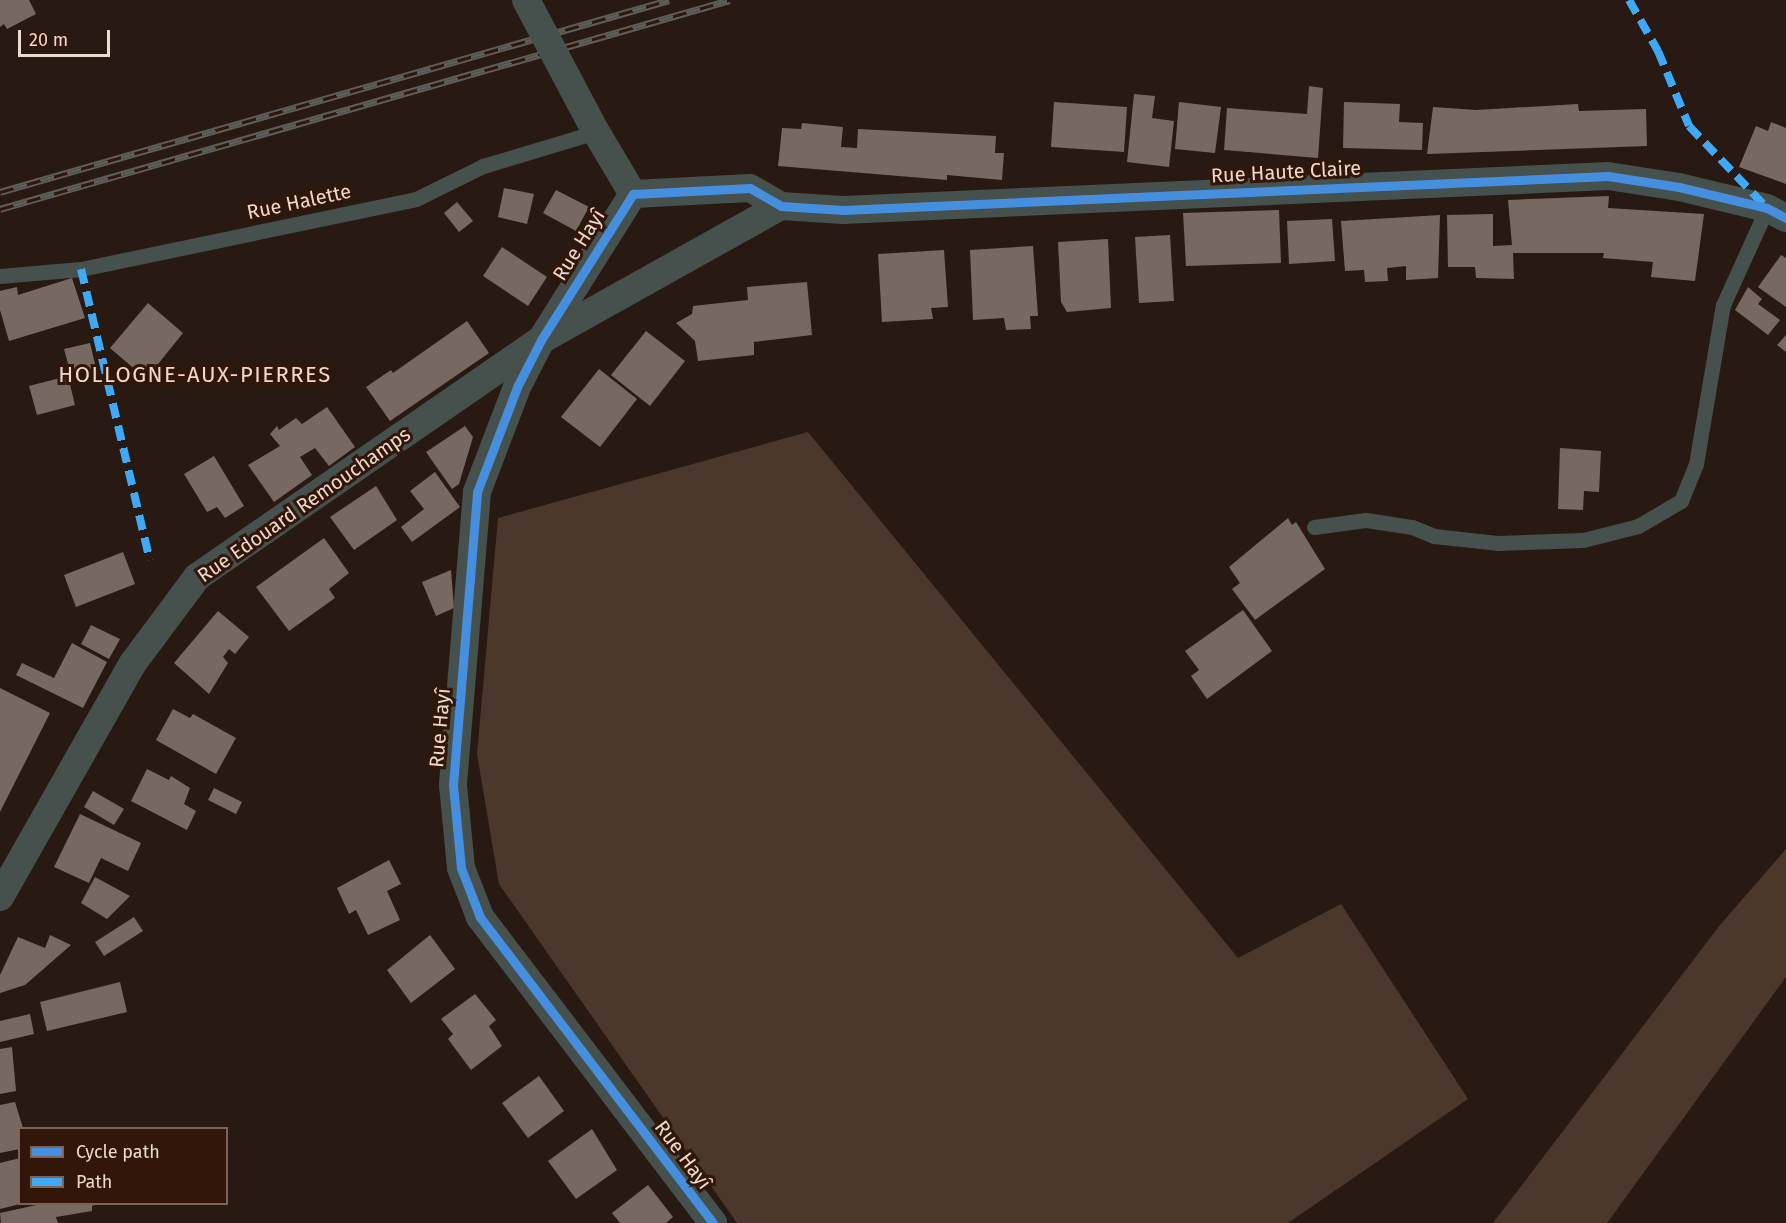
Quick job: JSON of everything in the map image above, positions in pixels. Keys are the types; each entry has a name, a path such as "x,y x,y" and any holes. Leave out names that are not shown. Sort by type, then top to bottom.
{"street":[{"path":"526,0 596,132 633,194 750,189 781,206"},
{"name":"Rue Haute Claire","path":"781,206 843,210 1608,176 1679,187 1776,213"},
{"name":"Rue Hayî","path":"633,194 541,340 517,387 477,492 453,785 461,868 480,916 713,1223"},
{"name":"Rue Edouard Remouchamps","path":"0,897 133,663 197,577 541,340 781,206"}],"lane":[{"name":"Rue Halette","path":"0,276 81,269 416,199 483,166 596,132"},
{"path":"1314,527 1366,520 1412,527 1434,536 1497,543 1583,540 1638,526 1680,501 1696,464 1724,305 1776,213"}],"shaded area":[{"path":"808,432 1238,958 1341,904 1468,1099 1288,1223 737,1223 499,884 477,754 498,518"},
{"path":"1786,849 1786,977 1607,1223 1493,1223 1720,925"}],"building":[{"path":"0,0 29,0 36,14 7,29 4,24 0,27"},
{"path":"1309,86 1323,88 1318,158 1224,150 1227,108 1307,114"},
{"path":"1134,94 1155,96 1152,118 1174,121 1169,167 1127,162"},
{"path":"1054,102 1127,107 1124,152 1051,147"},
{"path":"1179,102 1221,107 1215,153 1175,149"},
{"path":"1344,102 1400,104 1399,122 1423,123 1422,150 1343,148"},
{"path":"1578,104 1579,111 1646,109 1647,146 1427,154 1433,107 1476,110"},
{"path":"1771,122 1786,128 1786,184 1739,167 1756,126 1768,131"},
{"path":"802,123 843,127 841,147 857,148 858,129 996,136 995,153 1004,153 1002,180 947,175 947,180 778,166 782,128 801,129"},
{"path":"504,188 534,194 527,224 498,217"},
{"path":"556,190 589,207 576,231 543,213"},
{"path":"1609,196 1608,208 1704,214 1695,281 1651,277 1653,262 1603,258 1604,253 1513,253 1514,279 1476,278 1475,267 1448,267 1447,215 1493,214 1493,246 1512,245 1508,200"},
{"path":"457,202 473,221 459,232 444,213"},
{"path":"1279,210 1281,263 1186,266 1183,213"},
{"path":"1440,215 1438,278 1406,280 1406,266 1387,268 1388,281 1365,282 1364,270 1345,271 1341,221"},
{"path":"1332,219 1335,261 1289,264 1287,221"},
{"path":"1170,235 1174,301 1139,303 1135,237"},
{"path":"1108,239 1111,308 1067,312 1061,302 1058,242"},
{"path":"1033,246 1038,316 1030,316 1031,329 1006,330 1004,318 973,320 970,250"},
{"path":"502,247 547,277 528,306 483,276"},
{"path":"944,250 948,307 931,308 933,319 882,322 878,254"},
{"path":"1781,255 1786,258 1786,307 1758,287"},
{"path":"72,278 85,318 9,341 0,310 0,291 17,287 18,295"},
{"path":"807,282 812,335 754,342 754,355 698,361 695,341 676,323 692,314 693,306 748,300 747,287"},
{"path":"1748,287 1762,299 1758,304 1780,320 1768,335 1735,310"},
{"path":"148,303 183,333 146,379 110,348"},
{"path":"467,321 489,353 390,421 366,387 391,370 393,373"},
{"path":"646,331 685,361 650,406 611,375"},
{"path":"1786,335 1786,352 1777,345"},
{"path":"90,343 96,368 71,375 64,349"},
{"path":"599,369 637,399 600,447 561,417"},
{"path":"68,376 75,405 37,415 29,386"},
{"path":"327,407 355,447 329,466 315,448 300,457 312,475 274,502 248,465 280,446 270,434 277,426 279,430 296,418 302,424"},
{"path":"465,426 473,437 459,484 452,489 426,452"},
{"path":"1560,448 1601,451 1599,492 1584,491 1583,510 1558,509"},
{"path":"214,456 244,506 225,518 217,507 207,512 184,474"},
{"path":"435,472 460,507 412,542 401,527 424,509 410,491"},
{"path":"376,486 397,520 354,550 330,517"},
{"path":"1288,518 1292,525 1296,522 1325,569 1255,620 1232,589 1240,583 1229,567"},
{"path":"324,538 349,573 329,589 335,598 289,631 256,587"},
{"path":"123,552 135,584 76,607 64,575"},
{"path":"451,570 454,608 436,616 422,582"},
{"path":"1243,610 1272,651 1207,699 1191,676 1199,670 1185,651"},
{"path":"218,611 249,637 235,654 229,649 223,657 228,663 209,694 174,663"},
{"path":"91,625 120,639 109,659 81,644"},
{"path":"72,643 107,662 83,708 16,675 22,663 54,678"},
{"path":"0,688 50,713 0,812"},
{"path":"173,709 190,718 193,714 236,738 216,774 156,740"},
{"path":"147,769 169,780 171,776 190,788 184,804 196,811 187,830 131,801"},
{"path":"214,788 242,802 236,814 208,800"},
{"path":"93,791 124,809 114,825 84,807"},
{"path":"80,814 141,843 128,871 101,858 89,883 54,867"},
{"path":"389,860 401,884 387,891 400,920 368,935 356,910 349,914 337,888"},
{"path":"95,877 130,896 107,919 81,903"},
{"path":"134,917 143,931 104,956 95,942"},
{"path":"50,935 71,945 25,985 0,993 0,975 18,937 45,948"},
{"path":"430,935 455,969 411,1003 387,970"},
{"path":"120,982 127,1012 47,1031 40,1002"},
{"path":"475,994 496,1020 489,1026 502,1046 471,1070 448,1039 453,1034 441,1019"},
{"path":"30,1014 34,1034 0,1042 0,1021"},
{"path":"12,1047 16,1091 0,1094 0,1049"},
{"path":"539,1076 564,1111 528,1138 502,1103"},
{"path":"15,1102 23,1127 18,1127 18,1149 0,1153 0,1105"},
{"path":"592,1129 617,1170 576,1199 548,1161"},
{"path":"18,1158 18,1204 0,1209 0,1163"},
{"path":"648,1185 673,1217 666,1223 620,1223 612,1213"},
{"path":"36,1205 94,1205 92,1206 92,1211 56,1217 58,1223 1,1223 0,1213"}],"railway":[{"path":"0,192 669,0"},
{"path":"0,209 730,0"}],"marked path":[{"path":"1629,0 1658,51 1689,126 1764,205"},
{"path":"81,269 150,560"}],"cycle path":[{"path":"713,1223 480,917 461,868 453,785 477,492 517,387 541,340 633,194 750,188 781,206 843,210 1608,176 1679,187 1767,208 1786,218"}],"district":[{"name":"HOLLOGNE-AUX-PIERRES","path":"195,375"}]}
